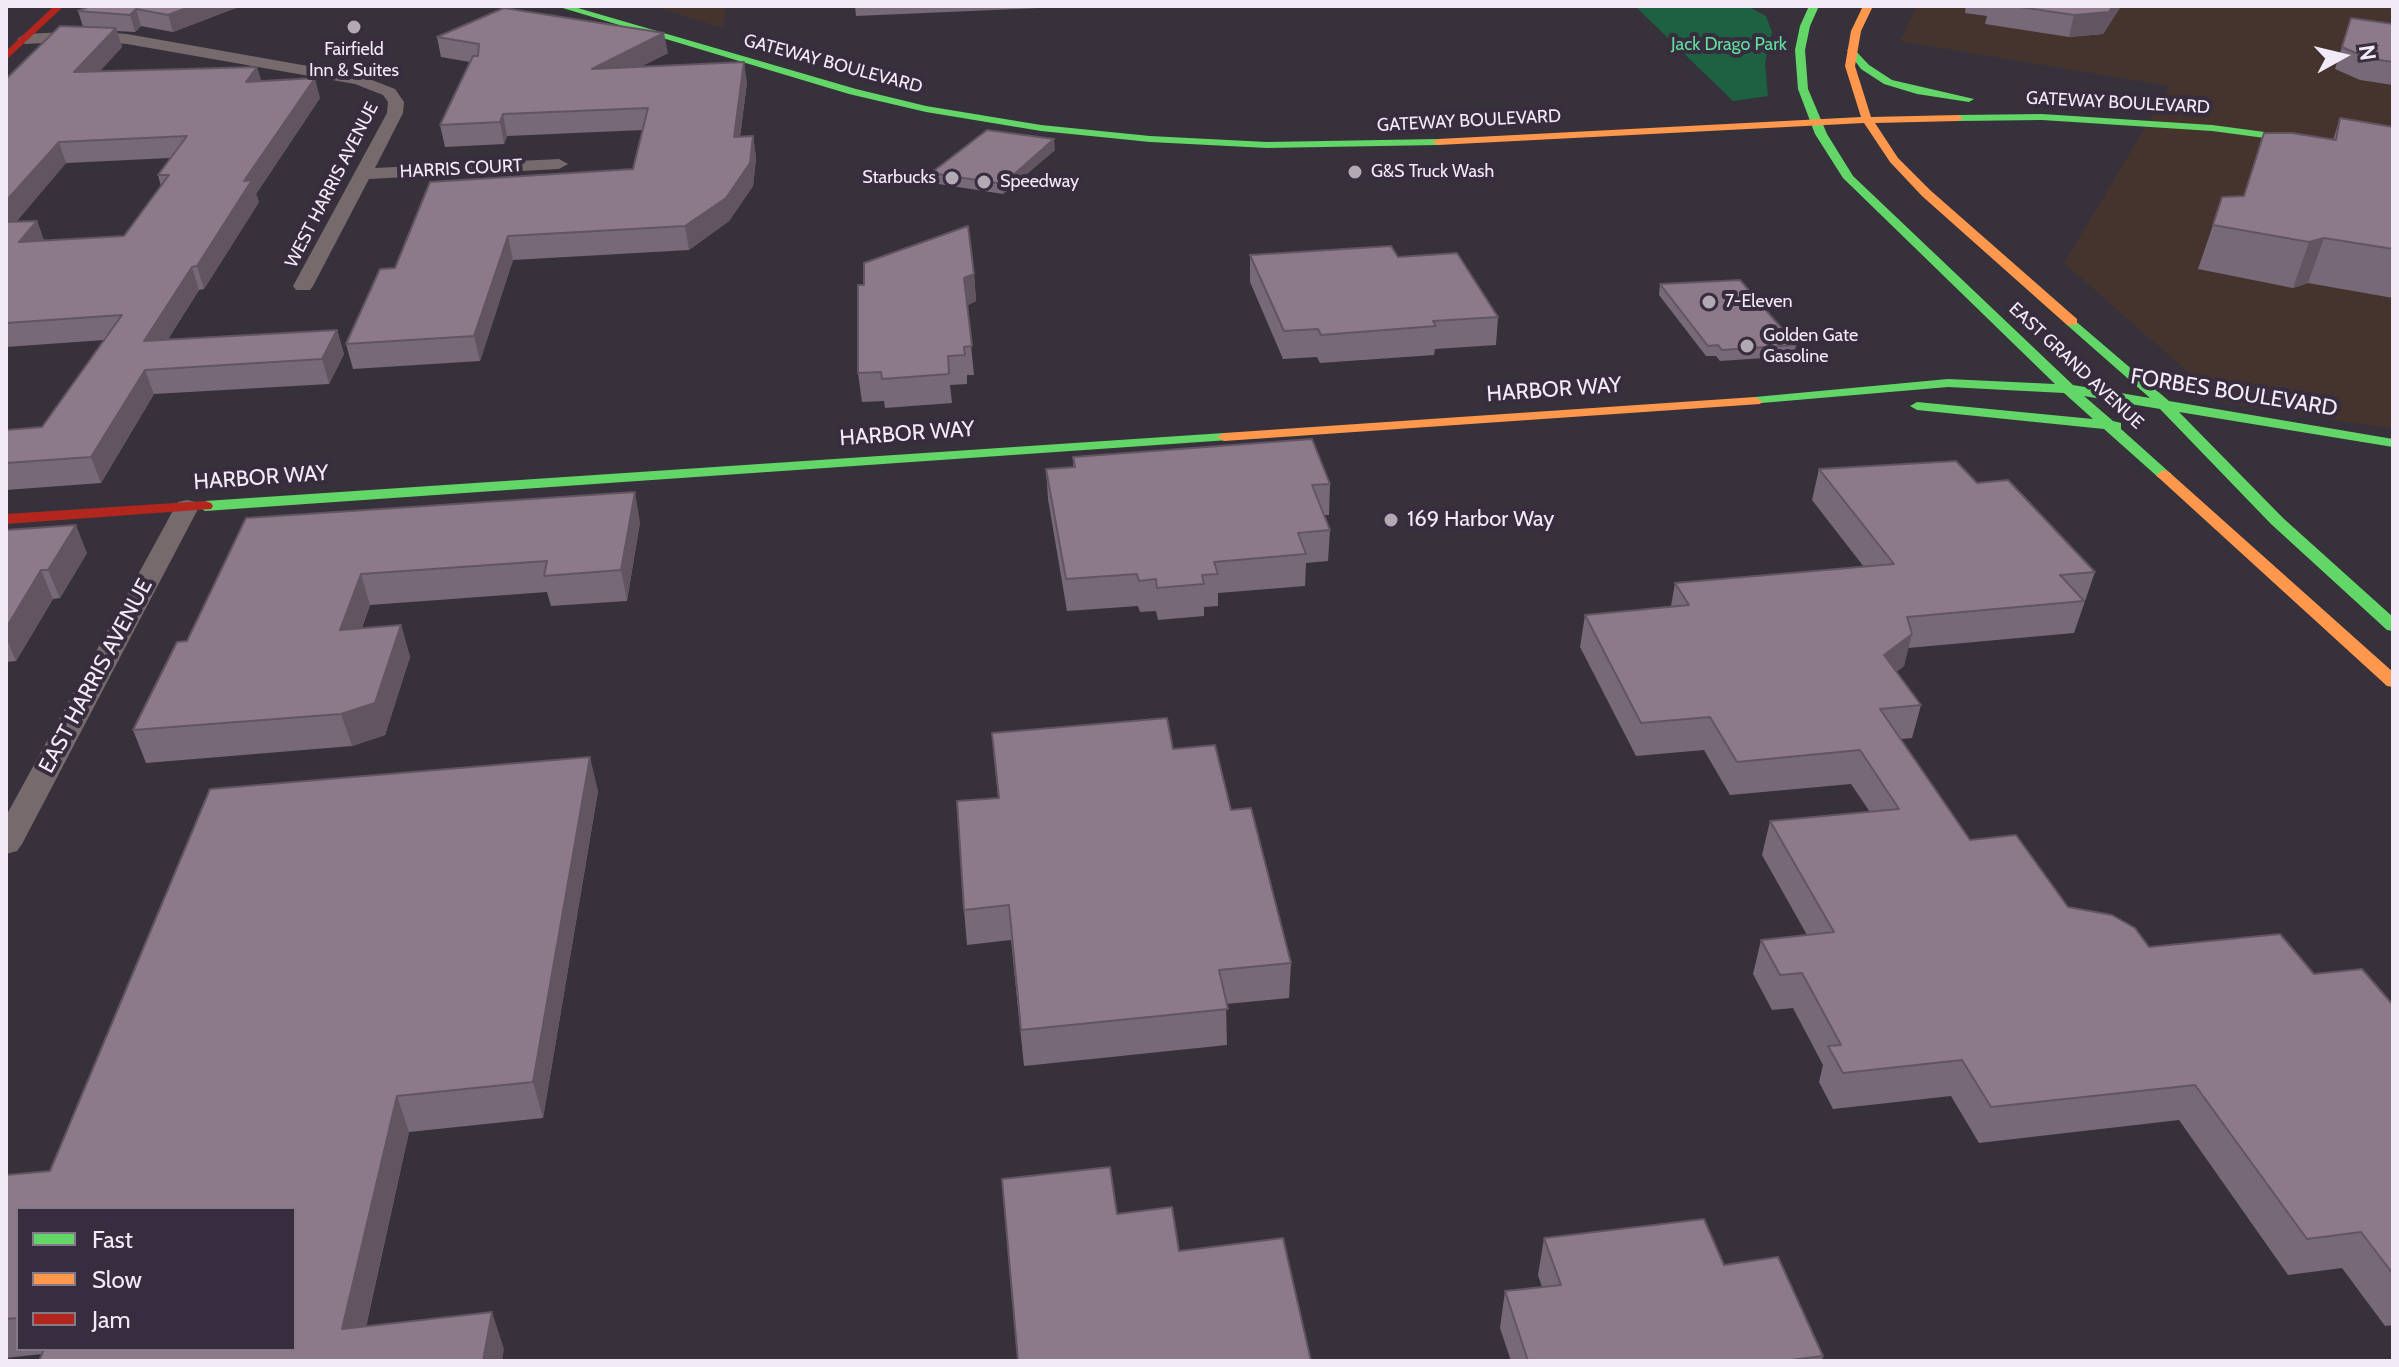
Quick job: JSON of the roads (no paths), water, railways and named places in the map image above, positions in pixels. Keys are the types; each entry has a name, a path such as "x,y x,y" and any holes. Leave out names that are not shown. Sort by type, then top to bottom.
{"main road":[{"path":"6,57 59,6"},
{"name":"GATEWAY BOULEVARD","path":"561,6 890,101 976,119 1078,133 1211,144 1348,146 1685,129 1812,114"},
{"name":"GATEWAY BOULEVARD","path":"617,6 726,40 912,91 1018,110 1138,122 1341,128 1863,112 1976,101 2189,109 2393,134"},
{"name":"EAST GRAND AVENUE","path":"1814,6 1802,38 1800,75 1812,114 1849,178 2068,389 2393,682"},
{"name":"EAST GRAND AVENUE","path":"1868,6 1856,31 1850,66 1863,112 1894,160 1926,193 2166,407 2277,521 2393,626"},
{"path":"1852,50 1865,67 1888,82 1917,91 1976,101"},
{"name":"GATEWAY BOULEVARD","path":"1863,112 2094,119 2212,128 2393,152"},
{"path":"1685,129 1742,131 1788,143"},
{"path":"1806,150 1849,178"},
{"name":"HARBOR WAY","path":"6,519 1811,397 1948,383 2068,389"},
{"name":"FORBES BOULEVARD","path":"2068,389 2393,443"},
{"name":"HARBOR WAY","path":"1811,397 2109,425"},
{"path":"2109,425 2221,438"}],"street":[{"name":"WEST HARRIS AVENUE","path":"25,39 87,36 127,39 376,85 389,92 396,102 395,113 303,286"},
{"name":"HARRIS COURT","path":"363,174 559,164"},
{"name":"EAST HARRIS AVENUE","path":"6,844 187,507"}],"place":[{"name":"Fairfield Inn & Suites","path":"354,27"},
{"name":"G&S Truck Wash","path":"1355,172"},
{"name":"Starbucks","path":"952,178"},
{"name":"Speedway","path":"984,182"},
{"name":"7-Eleven","path":"1709,302"},
{"name":"Golden Gate Gasoline","path":"1747,346"},
{"name":"169 Harbor Way","path":"1391,520"}],"park label":[{"name":"Jack Drago Park","path":"1729,45"}]}
